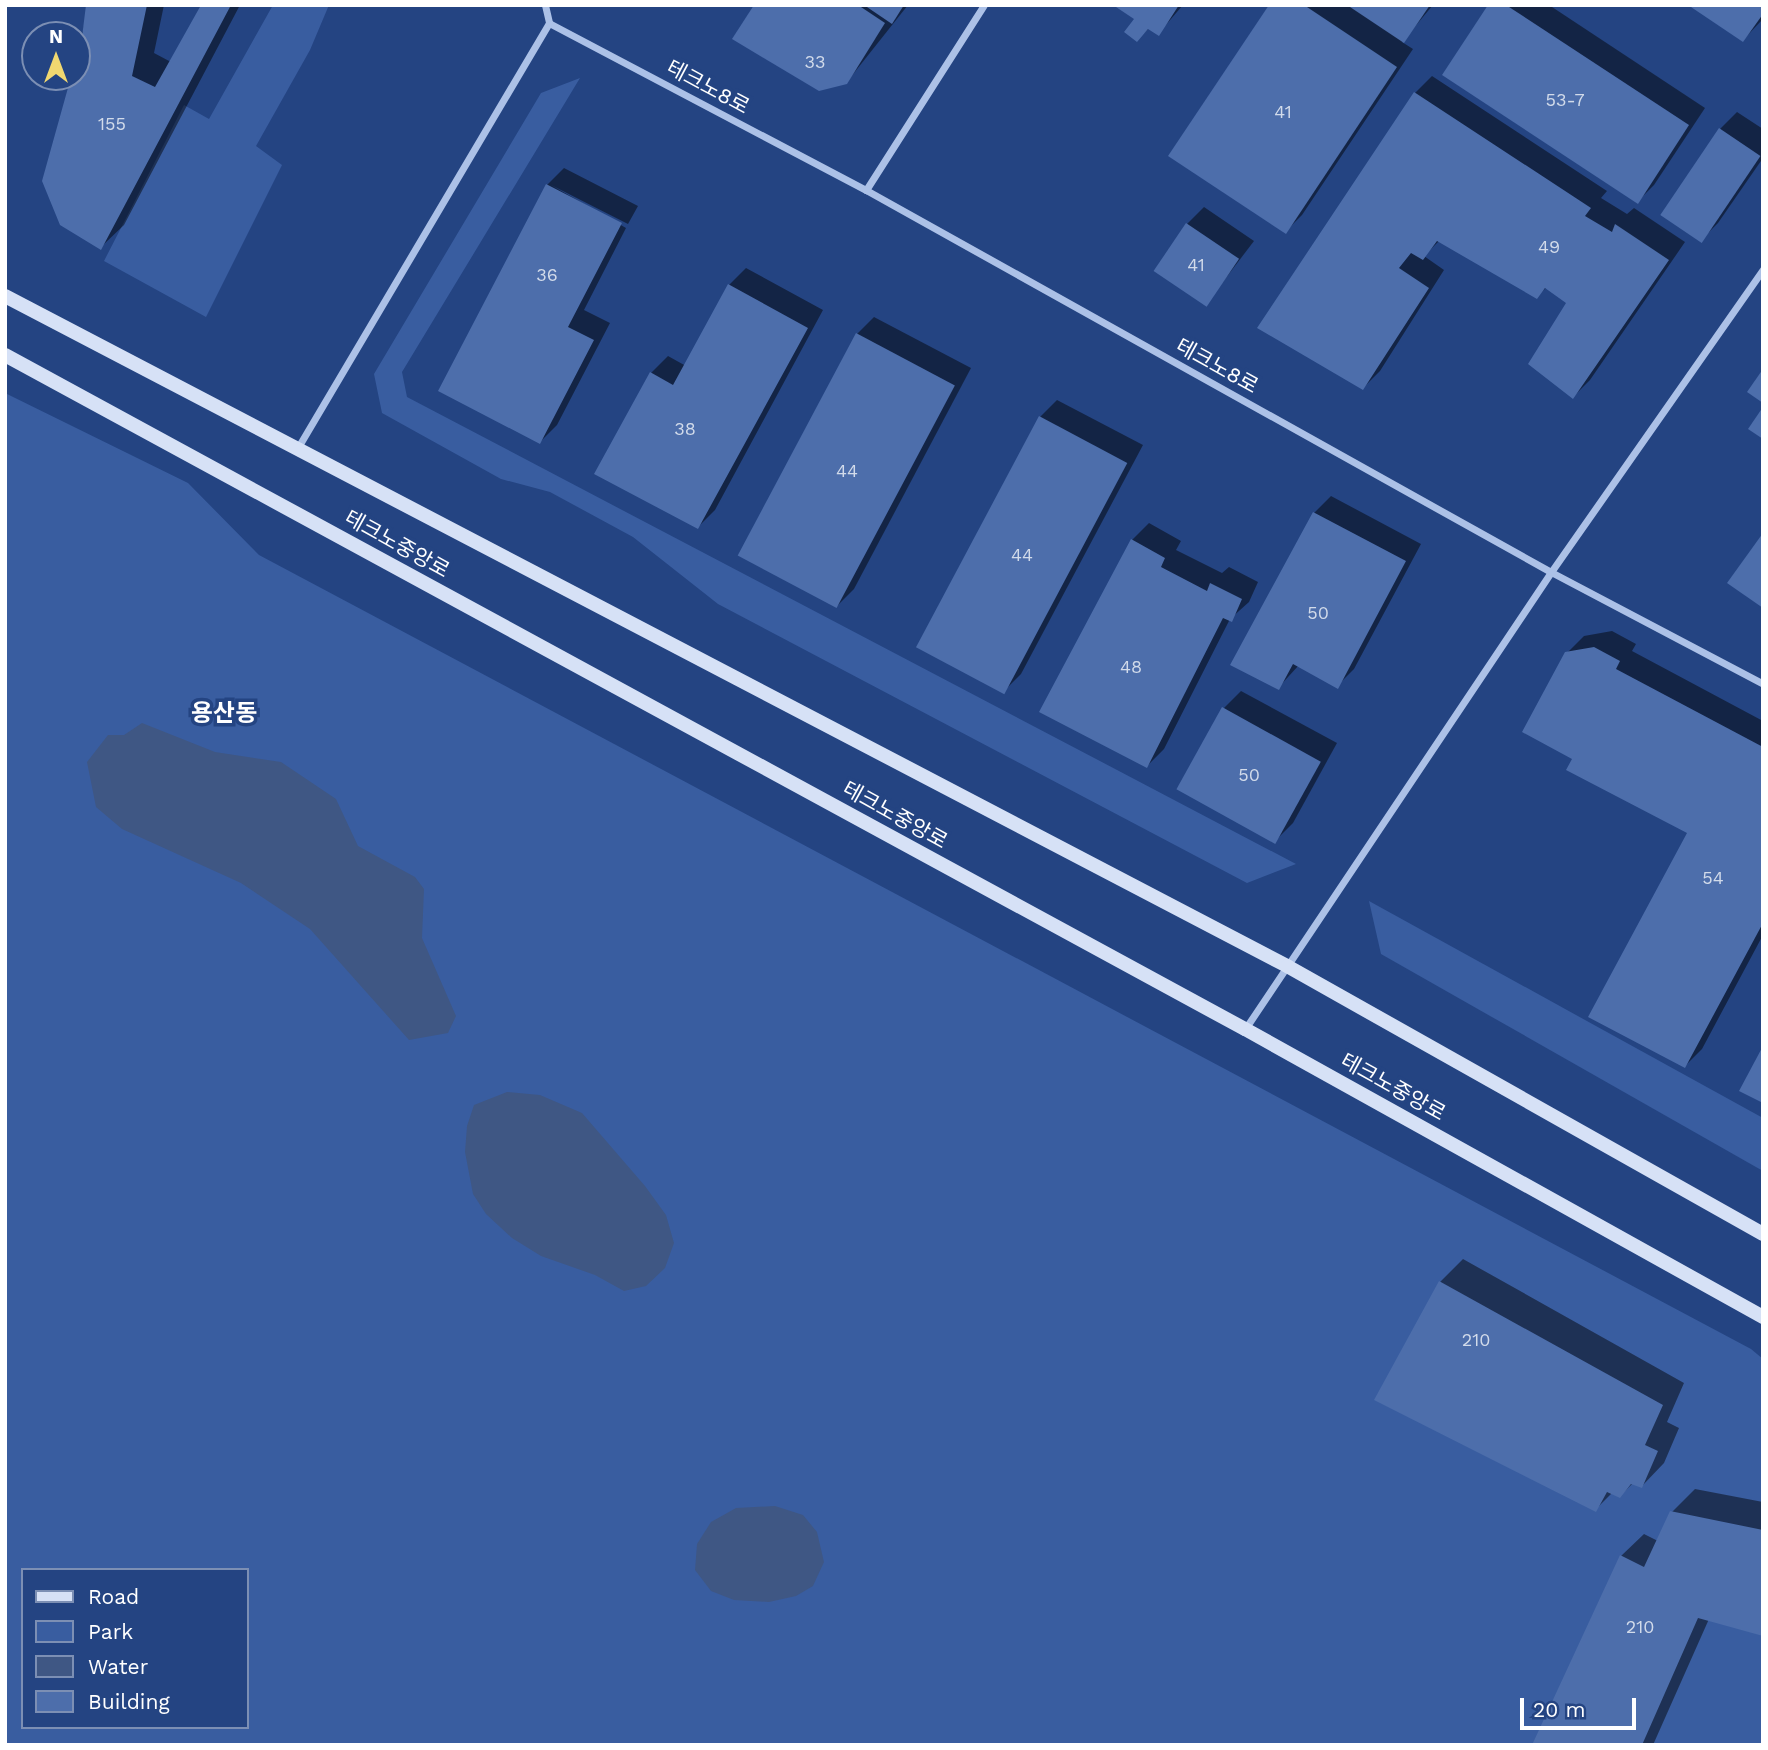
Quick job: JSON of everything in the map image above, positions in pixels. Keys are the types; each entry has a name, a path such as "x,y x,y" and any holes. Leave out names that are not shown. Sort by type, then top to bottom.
{"main road":[{"name":"테크노중앙로","path":"5,296 1287,966 1763,1234"},
{"name":"테크노중앙로","path":"5,355 1245,1029 1763,1317"}],"street":[{"path":"297,450 549,23 545,5"},
{"path":"866,190 984,5"},
{"name":"테크노8로","path":"549,23 866,190 1551,572 1763,684"},
{"path":"1245,1029 1551,572 1763,269"}],"green space":[{"path":"273,5 329,5 310,50 256,146 282,165 206,317 104,261 184,105 209,119"},
{"path":"580,78 402,372 407,397 1296,864 1247,883 718,604 633,537 550,492 501,479 382,413 374,374 541,93"},
{"path":"5,393 188,483 259,555 1751,1349 1763,1359 1763,1745 5,1745"},
{"path":"1369,901 1763,1118 1763,1171 1381,954"}],"water":[{"path":"142,723 215,752 281,762 336,799 358,846 415,877 424,889 422,938 456,1016 448,1033 409,1040 310,929 241,883 122,829 96,807 87,762 108,735 124,735"},
{"path":"507,1092 540,1095 582,1113 645,1186 666,1215 674,1243 665,1268 646,1286 624,1291 595,1275 541,1256 512,1238 486,1214 473,1194 465,1152 467,1126 474,1105"},
{"path":"775,1506 803,1515 817,1532 824,1562 813,1586 796,1596 769,1602 734,1600 711,1591 695,1570 697,1544 711,1522 736,1508"}],"building":[{"path":"86,5 147,5 132,76 155,87 201,5 231,5 101,250 60,225 42,181 67,91 91,91 91,21 84,21"},
{"path":"754,5 858,5 885,23 847,84 819,91 732,39"},
{"path":"864,5 904,5 892,24"},
{"path":"1113,5 1179,5 1159,36 1148,29 1137,42 1124,32 1134,19"},
{"path":"1269,5 1304,5 1397,67 1286,234 1168,156"},
{"path":"1347,5 1430,5 1404,43"},
{"path":"1488,5 1506,5 1689,125 1638,204 1442,75"},
{"path":"1688,5 1763,5 1763,14 1743,42"},
{"path":"1414,92 1591,208 1585,216 1612,232 1615,224 1669,260 1573,399 1528,364 1566,303 1545,288 1537,299 1437,241 1423,260 1411,253 1399,268 1429,288 1363,390 1257,328"},
{"path":"1719,128 1760,156 1702,243 1660,215"},
{"path":"546,184 622,223 568,327 594,340 540,444 438,391"},
{"path":"1186,223 1239,259 1207,307 1154,271"},
{"path":"728,284 808,328 698,529 594,474 650,372 673,385"},
{"path":"856,333 955,386 837,608 738,556"},
{"path":"1763,369 1763,403 1747,392"},
{"path":"1763,407 1763,439 1748,429"},
{"path":"1039,416 1127,463 1004,694 916,647"},
{"path":"1313,512 1406,561 1338,689 1293,664 1279,690 1230,665"},
{"path":"1763,533 1763,608 1727,583"},
{"path":"1131,539 1165,558 1161,567 1207,591 1210,583 1242,599 1232,622 1223,618 1147,768 1039,712"},
{"path":"1594,647 1620,661 1616,669 1763,747 1763,923 1685,1068 1588,1017 1687,833 1566,770 1572,759 1522,732 1565,652"},
{"path":"1222,707 1321,762 1275,844 1176,789"},
{"path":"1763,1046 1763,1103 1739,1091"},
{"path":"1439,1281 1663,1405 1645,1445 1658,1451 1642,1488 1631,1484 1620,1498 1607,1492 1596,1512 1374,1400"},
{"path":"1670,1511 1763,1530 1763,1636 1698,1618 1642,1745 1532,1745 1620,1555 1644,1567"}],"district":[{"name":"용산동","path":"224,714"}]}
